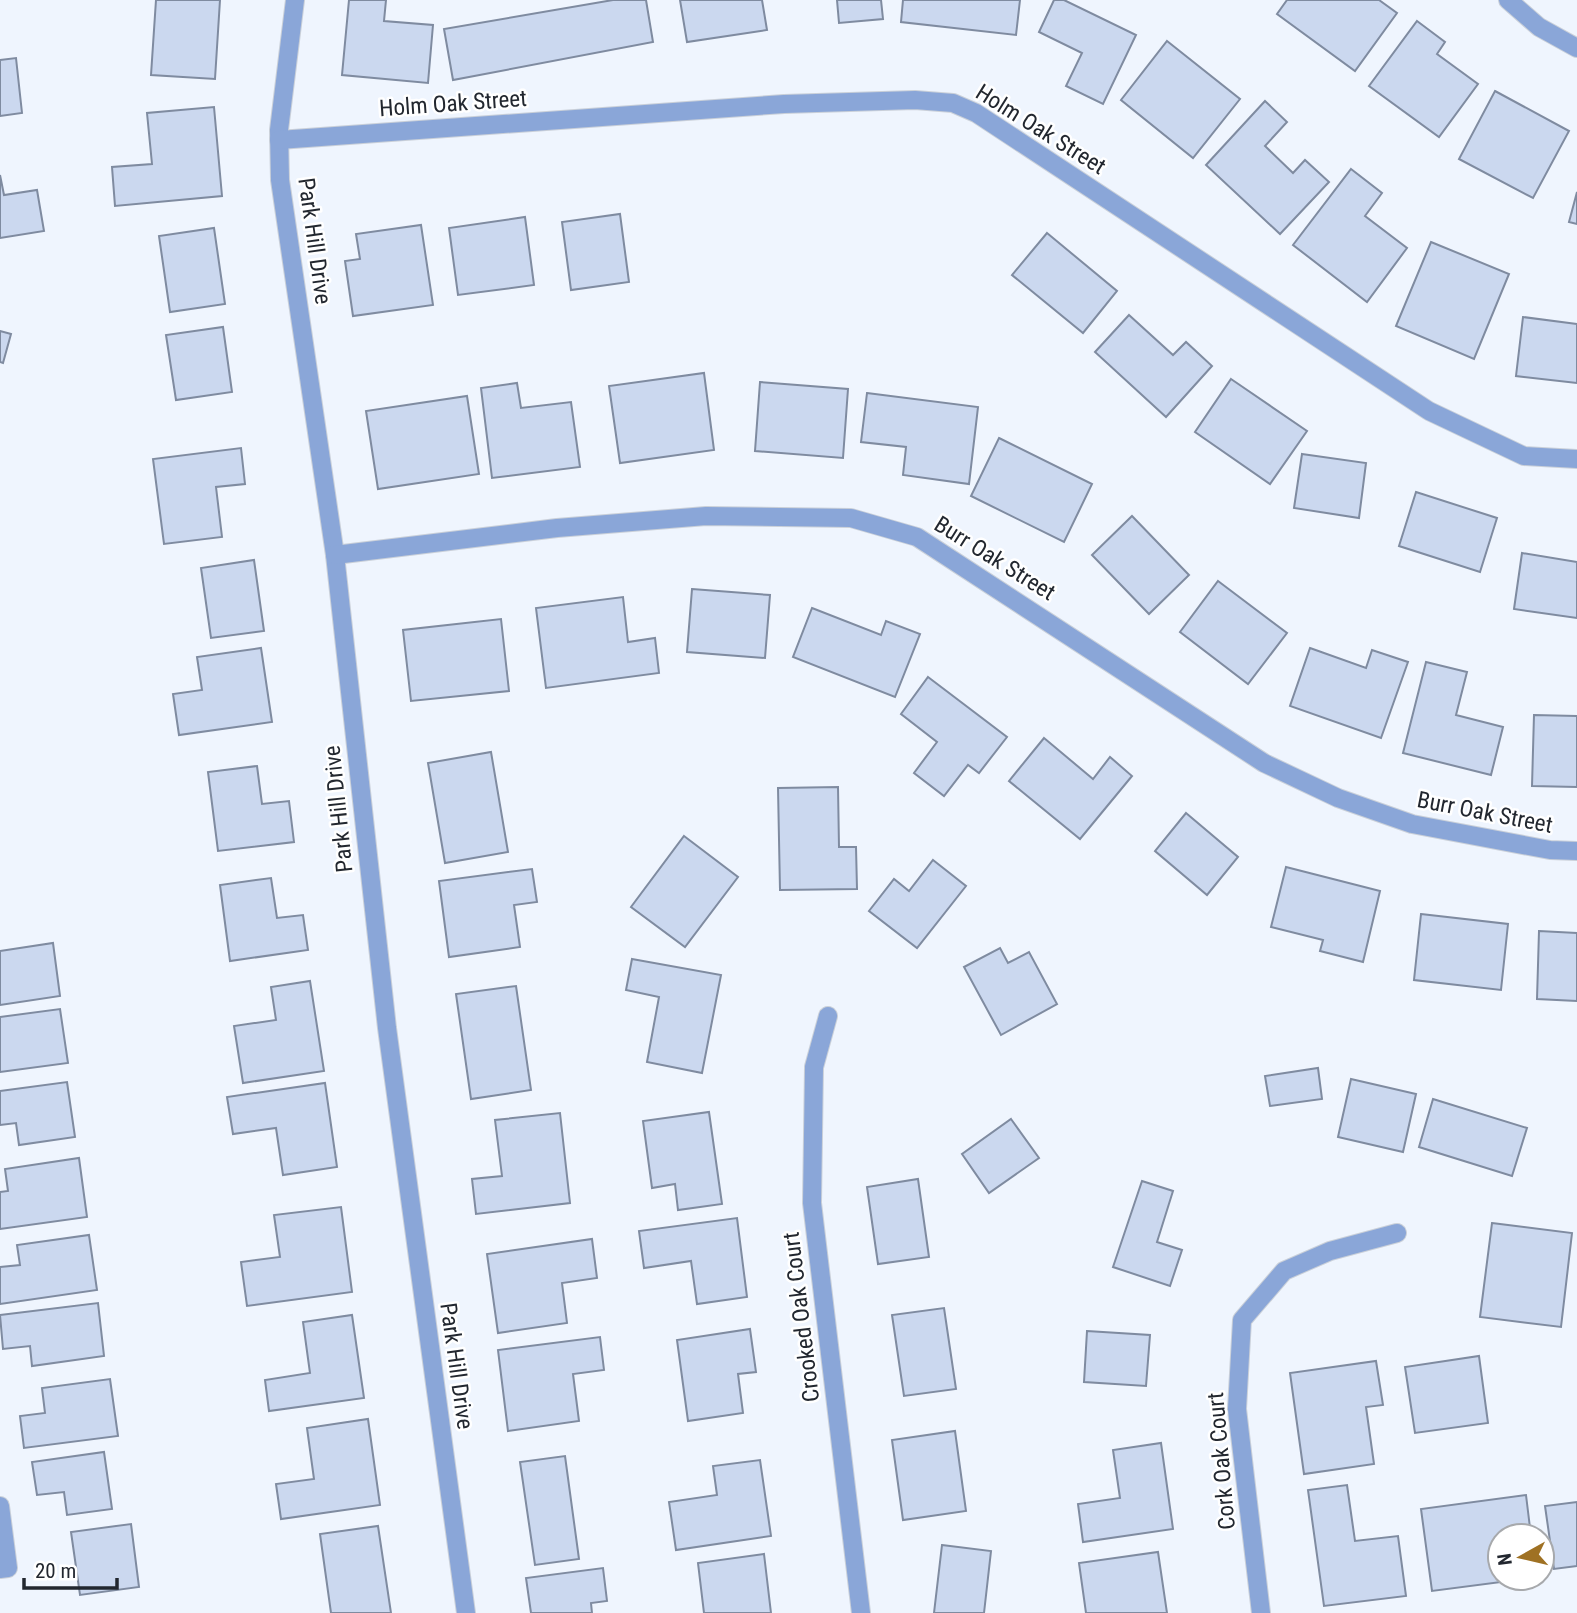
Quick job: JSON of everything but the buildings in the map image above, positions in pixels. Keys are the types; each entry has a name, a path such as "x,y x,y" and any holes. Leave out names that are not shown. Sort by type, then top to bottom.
{"street":[{"name":"Park Hill Drive","path":"295,0 279,140 280,180 335,555 387,1028 466,1613"},
{"path":"1508,0 1539,27 1577,48"},
{"name":"Holm Oak Street","path":"279,140 784,104 915,100 953,103 988,121 1429,411 1524,457 1577,459"},
{"name":"Burr Oak Street","path":"335,555 557,528 706,516 851,519 917,537 1264,763 1338,798 1412,824 1550,850 1577,851"},
{"name":"Crooked Oak Court","path":"828,1016 814,1067 812,1203 861,1613"},
{"name":"Cork Oak Court","path":"1261,1613 1237,1409 1242,1320 1284,1271 1330,1251 1397,1233"},
{"path":"0,1506 4,1568"}]}
